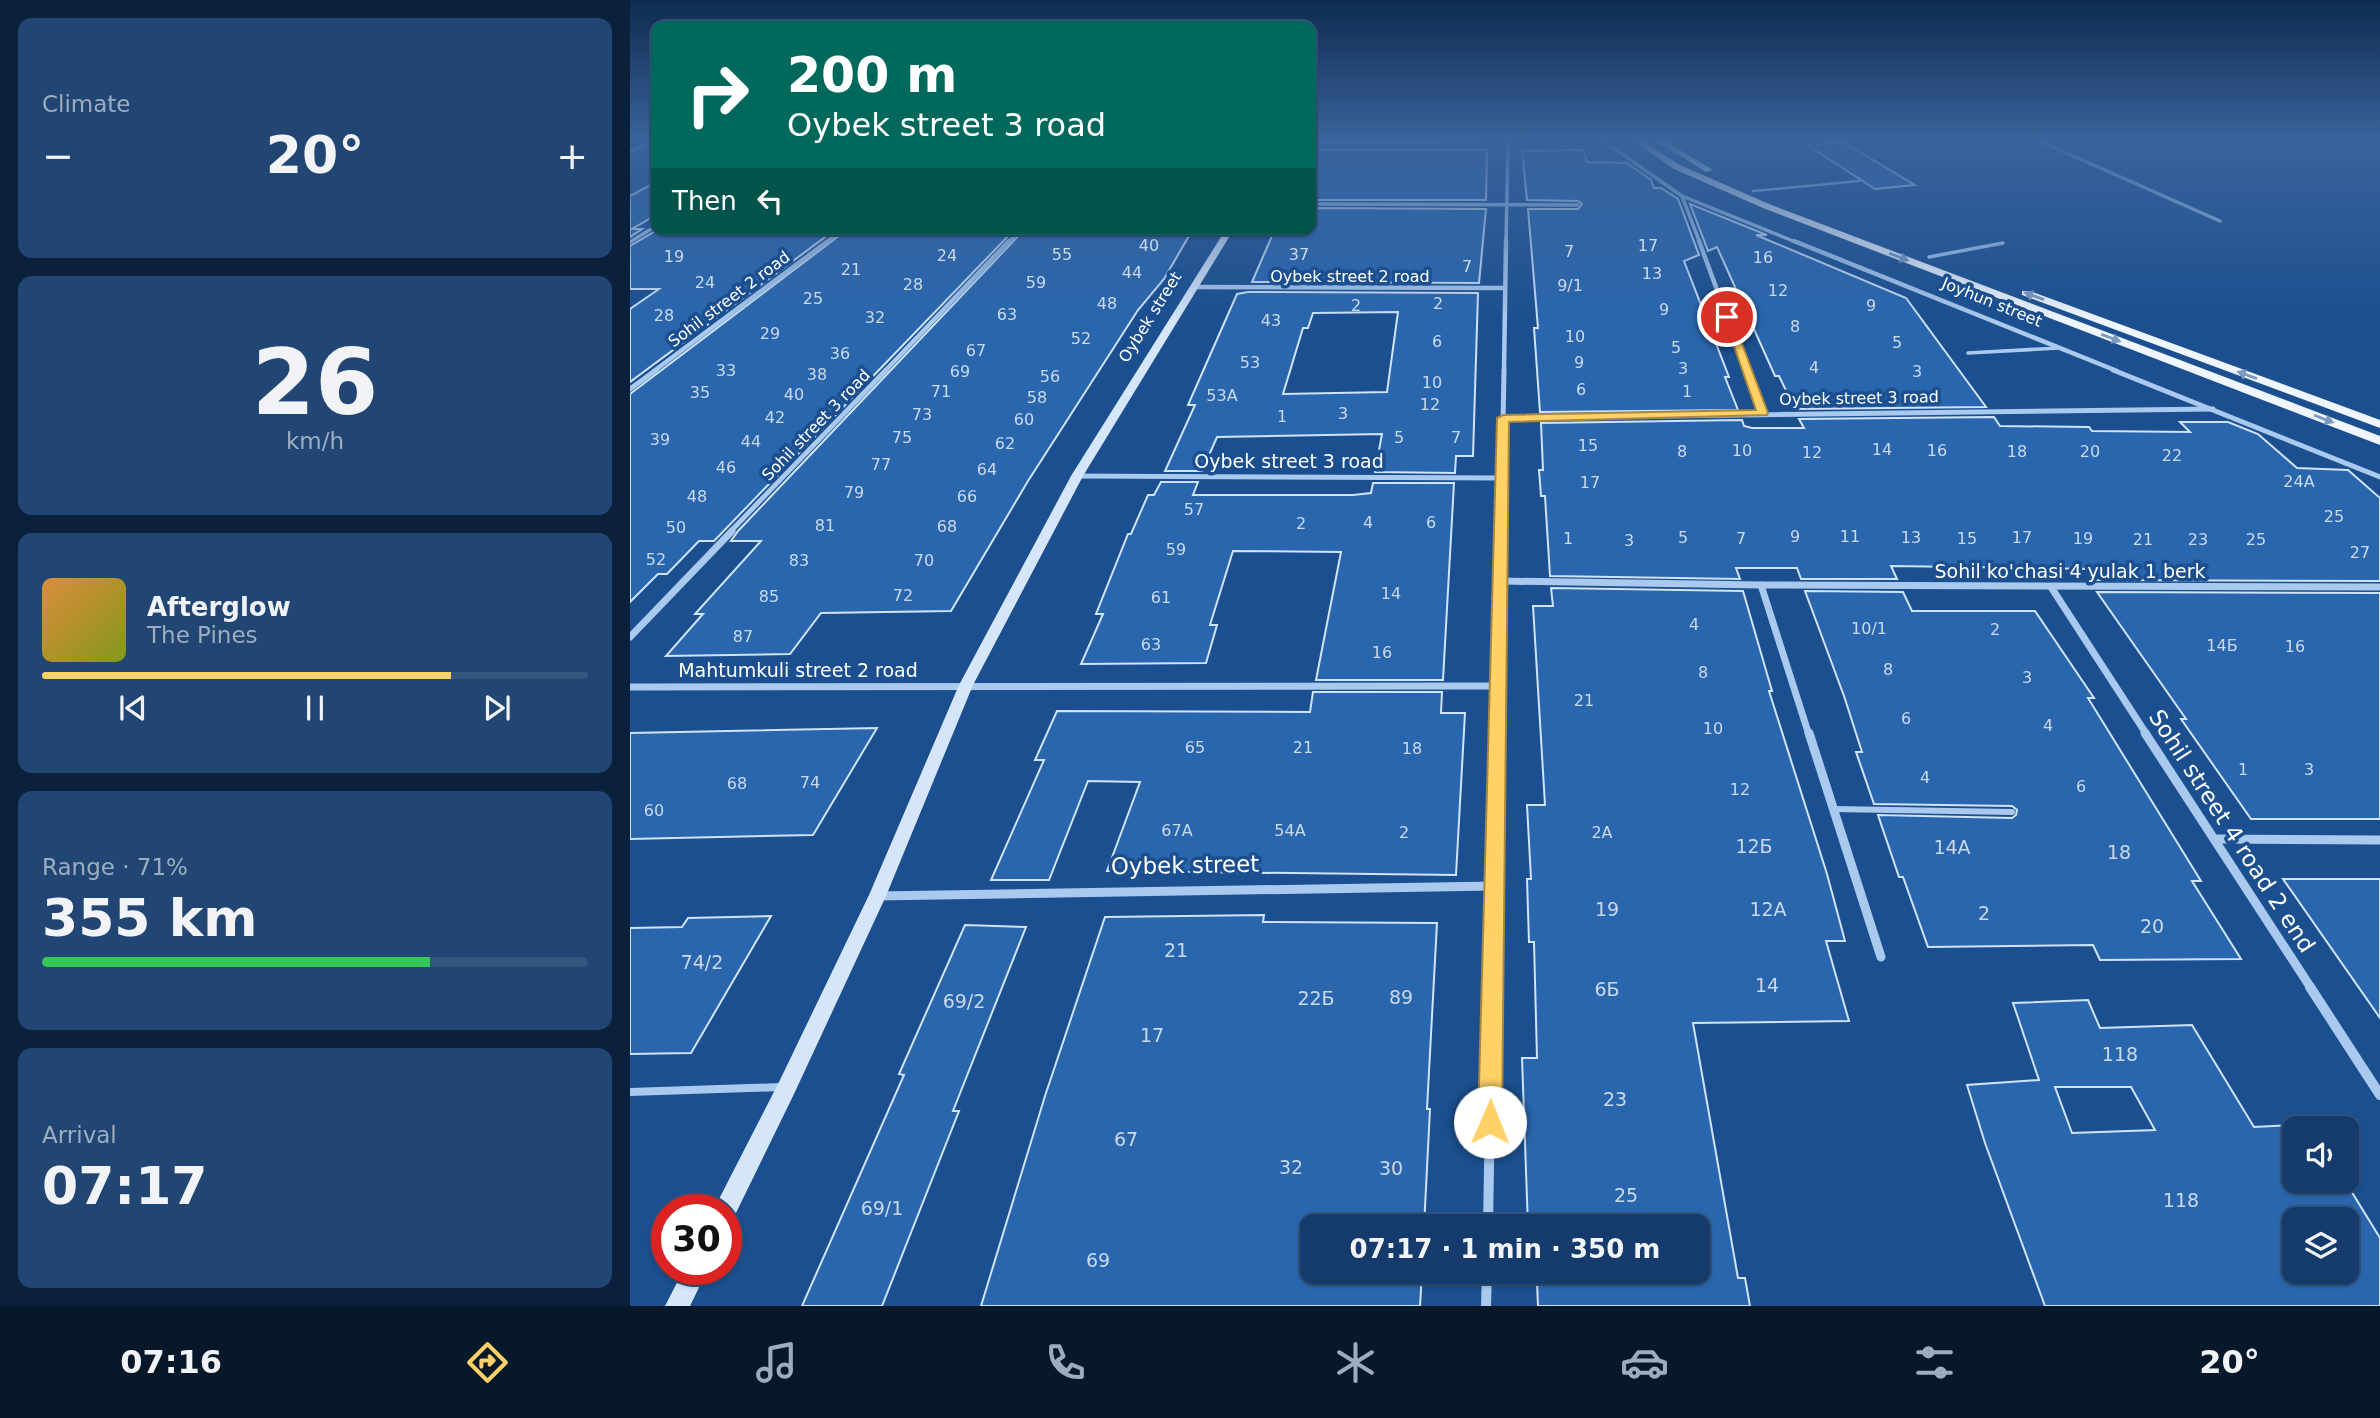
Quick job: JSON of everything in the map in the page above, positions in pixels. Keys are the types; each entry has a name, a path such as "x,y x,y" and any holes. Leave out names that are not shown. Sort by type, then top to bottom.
{"main road":[{"name":"Joyhun street","path":"1754,201 2380,441"},
{"name":"Joyhun street","path":"1780,201 2380,424"}],"street":[{"path":"1488,1214 1508,201"},
{"path":"1684,201 1763,413"},
{"name":"Joyhun street","path":"1694,201 2380,477"},
{"path":"2175,201 2220,221"},
{"path":"1316,204 1578,205"},
{"path":"630,242 651,229"},
{"name":"Sohil street 2 road","path":"630,389 836,235"},
{"name":"Sohil street 3 road","path":"630,638 1015,235"},
{"name":"Oybek street","path":"734,1194 877,897 966,685 1077,477 1227,235"},
{"name":"Oybek street 2 road","path":"1196,288 1505,288"},
{"name":"Oybek street 3 road","path":"1503,418 2216,409"},
{"name":"Oybek street 3 road","path":"1077,477 1502,478"},
{"name":"Sohil ko'chasi 4 yulak 1 berk","path":"1500,581 2052,587 2380,587"},
{"path":"1761,585 1881,957"},
{"name":"Sohil street 4 road 2 end","path":"2052,587 2380,1095"},
{"path":"966,685 1498,686"},
{"name":"Mahtumkuli street 2 road","path":"630,687 966,685"},
{"path":"2215,839 2380,840"},
{"name":"Oybek street","path":"877,897 1494,886"},
{"path":"1486,1306 1487,1284"},
{"path":"677,1306 688,1285"}],"lane":[{"path":"1929,257 2003,243"},
{"path":"1968,353 2063,348"},
{"path":"1833,809 2012,812"},
{"path":"630,1093 787,1087"}],"building":[{"path":"630,201 651,201 651,218 632,229 642,229 630,237"},
{"path":"1575,201 1679,201 1699,255 1684,261 1729,377 1725,377 1738,410 1540,412 1534,328 1538,328 1528,209 1578,209 1582,204"},
{"path":"1690,204 1767,235 1756,235 1906,298 1986,407 1795,409 1779,376 1775,376 1717,247 1708,251"},
{"path":"1316,208 1486,209 1479,283 1252,282 1272,235 1316,235"},
{"path":"651,234 828,235 630,382 630,309 659,289 630,289 630,246"},
{"path":"840,235 1009,235 714,541 699,541 667,574 658,574 630,602 630,394"},
{"path":"1019,235 1190,235 1164,279 1138,310 1028,481 951,611 821,613 790,654 666,656 703,614 695,614 761,541 731,541"},
{"path":"1478,293 1473,456 1456,456 1455,473 1375,472 1382,434 1217,437 1202,471 1165,471 1195,405 1188,405 1237,294","holes":["1398,312 1387,392 1283,394 1303,328 1308,328 1313,313"]},
{"path":"1994,417 2000,426 2089,427 2092,431 2190,432 2180,422 2228,422 2258,434 2297,468 2348,470 2380,498 2380,581 2095,580 2095,569 1891,566 1897,579 1801,579 1797,568 1736,568 1740,579 1550,576 1545,496 1541,496 1539,470 1543,470 1541,423 1742,420 1744,426 1752,428 1804,428 1799,419"},
{"path":"1161,482 1198,482 1193,495 1353,495 1371,493 1373,483 1454,483 1443,680 1316,680 1341,552 1233,551 1210,625 1217,625 1206,663 1081,664 1103,614 1096,614 1128,534 1131,534 1148,495 1154,495"},
{"path":"1551,588 1743,591 1772,691 1769,691 1827,874 1845,941 1826,941 1849,1021 1693,1023 1738,1278 1745,1278 1750,1306 1538,1306 1537,1284 1710,1284 1710,1214 1528,1214 1522,1058 1537,1058 1534,942 1529,942 1527,879 1531,879 1527,805 1545,805 1533,606 1553,606"},
{"path":"1805,591 1903,592 1912,611 2035,611 2094,698 2088,698 2201,881 2192,881 2241,959 2100,960 2093,945 1928,947 1903,877 1899,877 1878,815 2012,818 2017,810 2012,806 1874,804 1856,752 1862,752 1844,696"},
{"path":"2097,592 2380,593 2380,819 2251,819 2181,719 2186,719"},
{"path":"1313,692 1442,692 1441,713 1465,713 1456,875 1107,871 1140,782 1088,781 1049,880 991,880 1044,760 1035,760 1057,711 1310,712"},
{"path":"877,728 813,835 630,839 630,733"},
{"path":"2283,879 2380,879 2380,1018"},
{"path":"1264,915 1263,922 1437,923 1427,1109 1430,1109 1425,1214 1300,1214 1300,1284 1421,1284 1420,1306 981,1306 1045,1096 1105,917"},
{"path":"771,916 691,1053 630,1054 630,928 682,927 688,918"},
{"path":"965,925 1026,927 953,1111 959,1111 882,1306 802,1306 904,1075 899,1074"},
{"path":"2088,1000 2100,1028 2192,1025 2254,1127 2282,1126 2282,1193 2352,1193 2380,1238 2380,1306 2045,1306 1985,1143 1967,1085 2039,1080 2013,1003","holes":["2055,1087 2131,1087 2155,1130 2072,1133"]}],"route":[{"path":"1490,1122 1503,418 1763,413 1727,317"}]}
